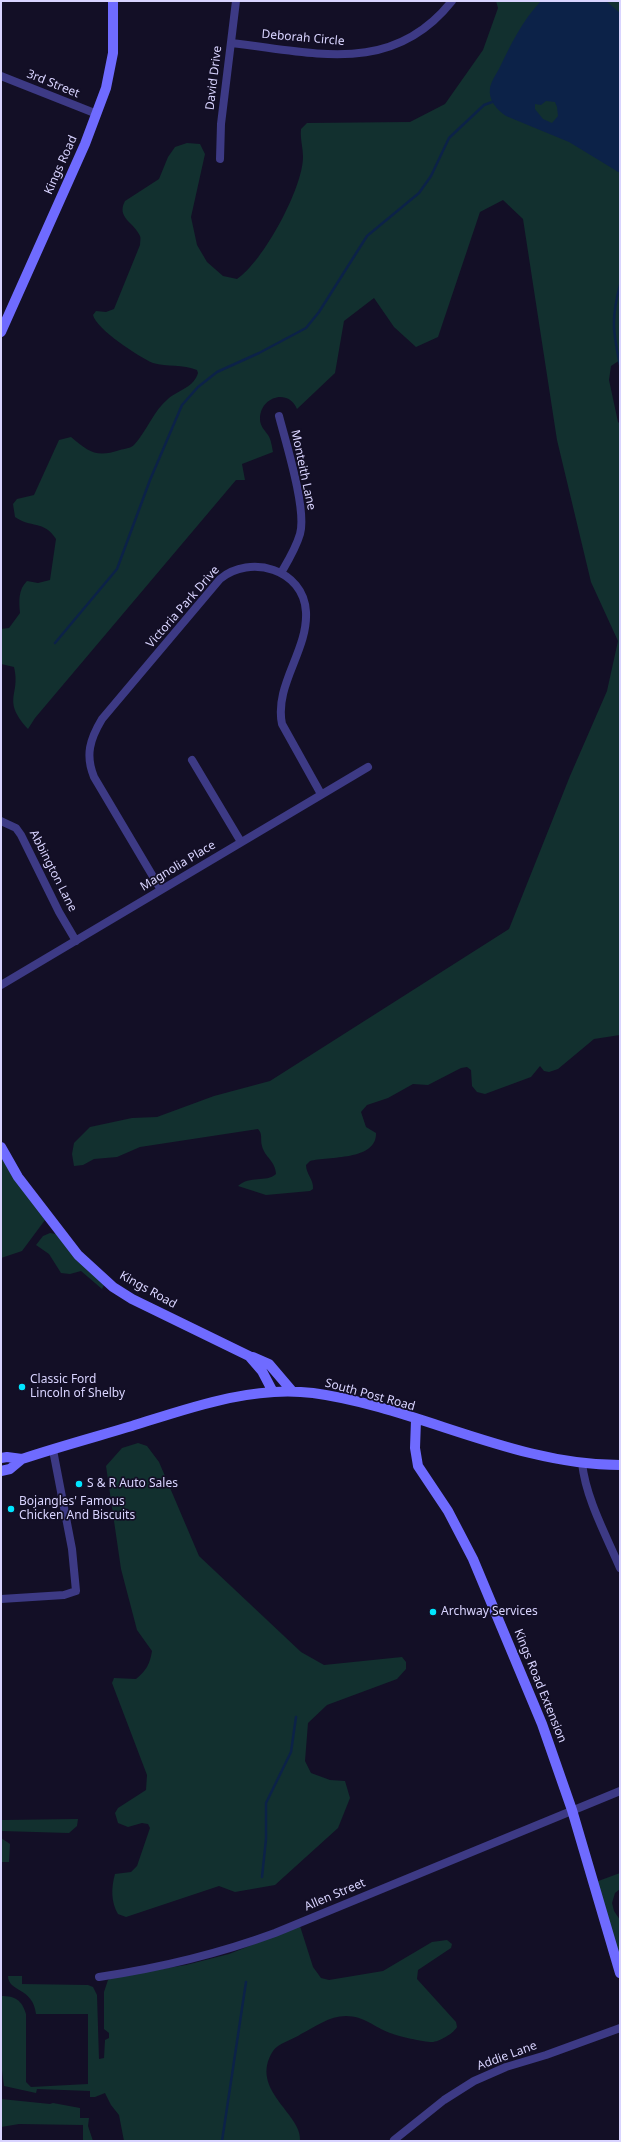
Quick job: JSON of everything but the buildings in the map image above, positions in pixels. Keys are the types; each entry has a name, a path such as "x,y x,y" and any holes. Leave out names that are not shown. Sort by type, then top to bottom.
{"street":[{"name":"Kings Road","path":"1,332 97,114 106,88 113,54 113,1"},
{"name":"David Drive","path":"220,159 221,124 236,1"},
{"name":"Deborah Circle","path":"231,43 336,55 376,52 391,47 420,32 452,1"},
{"name":"3rd Street","path":"1,76 97,114"},
{"name":"Monteith Lane","path":"279,416 300,504 302,523 300,534 281,573"},
{"name":"Victoria Park Drive","path":"161,890 94,777 89,765 90,740 102,719 220,579 228,572 254,566 281,573"},
{"path":"281,573 296,588 302,598 306,610 306,620 304,633 282,698 280,714 282,724 321,794"},
{"path":"192,760 241,842"},
{"name":"Magnolia Place","path":"1,985 368,767"},
{"name":"Abbington Lane","path":"1,821 16,828 21,835 59,912 76,940"},
{"name":"Kings Road","path":"1,1147 18,1177 78,1255 113,1287 132,1299 249,1356 262,1370 273,1392"},
{"path":"249,1356 269,1364 292,1391"},
{"name":"South Post Road","path":"1,1471 10,1469 22,1459 205,1405 273,1392 292,1391 345,1399 516,1449 582,1463 620,1465"},
{"name":"Kings Road Extension","path":"416,1420 414,1439 418,1466 448,1511 473,1559 542,1724 572,1810 620,1973"},
{"path":"1,1600 64,1595 76,1591 72,1549 53,1450"},
{"name":"South Post Road","path":"1,1458 7,1457 22,1459"},
{"path":"582,1463 583,1476 591,1499 620,1568"},
{"name":"Allen Street","path":"99,1977 174,1963 231,1949 275,1933 620,1791"},
{"name":"Addie Lane","path":"394,2140 444,2100 474,2081 506,2067 546,2055 620,2028"}],"green space":[{"path":"496,1 620,1 620,360 611,366 609,380 618,422 620,424 620,1035 594,1039 558,1069 549,1072 544,1071 540,1066 531,1077 485,1094 477,1092 472,1086 471,1070 467,1067 461,1068 428,1085 413,1084 388,1098 367,1105 361,1112 366,1127 376,1133 374,1142 369,1148 350,1156 310,1161 306,1165 313,1186 313,1189 310,1191 266,1195 238,1186 248,1181 272,1177 276,1174 274,1165 263,1150 258,1129 140,1147 117,1157 94,1159 83,1165 74,1166 72,1154 74,1143 90,1127 132,1118 157,1117 214,1096 270,1081 509,929 570,776 607,691 618,641 591,582 557,440 523,219 503,200 480,212 438,337 416,347 394,327 374,298 344,321 335,373 297,409 293,402 281,397 269,401 265,405 261,411 260,421 270,439 273,452 242,464 245,480 236,480 35,718 28,729 15,711 14,698 16,677 14,667 1,664 1,629 9,628 20,613 19,600 22,588 27,581 38,583 50,580 56,539 47,529 15,517 13,504 17,499 34,495 59,440 71,437 88,450 99,453 112,452 131,447 139,439 163,403 190,385 198,373 197,370 192,368 158,364 147,360 110,335 96,321 93,315 96,311 106,312 114,309 140,245 140,236 124,216 123,207 125,201 159,179 168,157 175,147 187,143 200,144 205,154 191,217 197,245 207,262 223,276 237,279 258,257 280,223 289,205 301,170 303,157 301,129 307,123 410,122 445,104 483,50 498,8"},
{"path":"1,1155 45,1220 22,1251 1,1258"},
{"path":"50,1233 56,1234 104,1285 102,1289 81,1271 70,1274 61,1273 49,1254 36,1245 43,1236"},
{"path":"138,1443 147,1446 159,1462 199,1556 301,1652 324,1665 402,1657 406,1662 406,1669 397,1679 327,1705 308,1723 305,1761 311,1773 330,1780 345,1781 350,1798 338,1828 275,1885 235,1892 219,1886 126,1917 118,1914 114,1905 112,1890 115,1874 131,1872 137,1866 150,1828 148,1824 142,1823 128,1827 118,1823 115,1813 118,1808 146,1790 147,1775 112,1683 114,1678 136,1679 147,1667 152,1651 137,1630 121,1569 106,1466 122,1448"},
{"path":"1,1813 2,1820 78,1819 77,1826 69,1833 1,1831"},
{"path":"1,1838 10,1844 9,1862 1,1862"},
{"path":"620,1873 620,1889 615,1893 612,1903 614,1911 620,1920 620,1973 593,1883"},
{"path":"300,1926 313,1967 321,1978 329,1980 383,1971 432,1942 447,1940 452,1944 451,1948 418,1970 417,1979 456,2022 457,2027 453,2032 442,2039 435,2042 428,2042 411,2039 384,2031 369,2022 352,2016 340,2016 322,2022 275,2048 267,2065 267,2078 271,2089 294,2121 299,2131 300,2141 124,2141 119,2115 111,2105 105,2093 95,2097 90,2097 90,2091 37,2089 36,2093 4,2086 1,2063 1,1996 14,1998 20,2002 26,2014 26,2082 31,2087 88,2084 88,2014 36,2014 34,2005 30,1999 26,1994 12,1985 8,1976 22,1976 22,1984 88,1985 93,1987 97,1995 99,2059 104,2058 105,2040 109,2038 109,2033 104,2029 104,1992 108,1980 114,1977 186,1965 229,1954"},
{"path":"1,2099 50,2104 53,2103 80,2108 80,2118 89,2118 88,2126 93,2141 83,2141 83,2125 19,2124 1,2127"}],"water":[{"path":"541,1 606,1 620,13 620,173 569,142 506,116 496,108 492,101 490,97 490,88 492,81 517,33","holes":["546,101 555,102 558,116 552,123 543,119 535,109 535,104 541,105"]}],"waterway":[{"path":"55,643 117,569 150,480 182,405 198,387 217,372 259,353 306,328 319,312 367,236 419,193 431,176 449,138 484,105 492,102"},
{"path":"620,285 614,316 616,343 620,365"},
{"path":"262,1877 266,1839 266,1803 291,1752 296,1717"},
{"path":"222,2141 246,1982"}],"place":[{"name":"Classic Ford Lincoln of Shelby","path":"22,1387"},
{"name":"S & R Auto Sales","path":"79,1484"},
{"name":"Bojangles' Famous Chicken And Biscuits","path":"11,1509"},
{"name":"Archway Services","path":"433,1612"}]}
